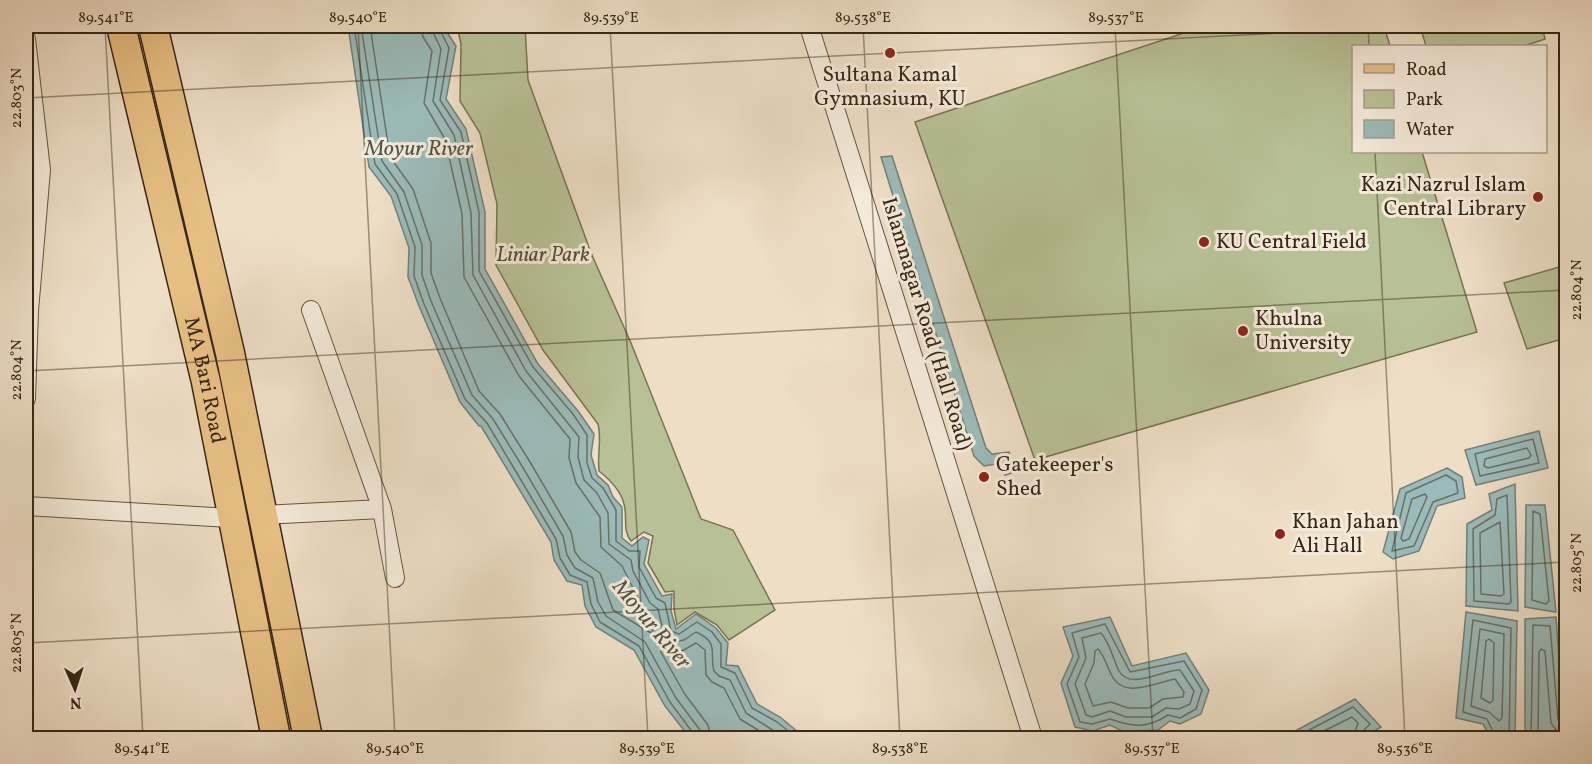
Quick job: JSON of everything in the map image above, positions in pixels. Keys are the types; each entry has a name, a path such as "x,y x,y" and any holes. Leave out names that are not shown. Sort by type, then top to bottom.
{"main road":[{"name":"MA Bari Road","path":"121,26 206,382 230,518 276,738"},
{"name":"MA Bari Road","path":"153,26 230,353 308,738"}],"street":[{"name":"Islamnagar Road (Hall Road)","path":"809,26 1033,738"},
{"path":"26,39 41,170 27,311 26,399"},
{"path":"311,310 382,509 395,578"},
{"path":"26,506 230,518"},
{"path":"262,515 382,509"}],"green space":[{"name":"Liniar Park","path":"457,26 525,26 528,80 591,253 631,343 701,519 733,530 775,610 729,640 717,625 695,612 677,625 674,591 665,592 648,563 653,536 644,532 631,541 628,537 625,509 620,494 599,471 598,424 543,350 496,265 497,204 480,133 460,101 461,44"},
{"name":"KU Central Field","path":"1205,26 1384,26 1390,45 1352,45 1352,153 1422,153 1477,332 1035,460 915,122"},
{"path":"1420,26 1542,26 1545,39 1527,45 1426,45"},
{"path":"1566,265 1566,338 1527,349 1504,283"}],"water":[{"name":"Moyur River","path":"348,26 443,26 456,46 446,99 466,129 485,212 485,269 538,364 578,411 594,434 591,455 597,475 608,485 613,497 622,507 622,538 632,546 643,537 649,540 644,564 662,596 672,594 671,611 676,629 696,614 716,628 728,643 726,665 738,666 757,704 780,717 805,738 690,738 665,706 634,650 596,627 585,606 582,585 567,581 554,560 551,542 481,426 460,402 419,306 408,277 409,248 391,196 369,167"},
{"path":"892,156 986,448 992,454 1009,452 1015,472 1005,475 1003,463 984,466 974,456 881,157"},
{"path":"1539,431 1548,468 1476,485 1465,450"},
{"path":"1447,468 1462,477 1465,498 1437,506 1419,551 1393,559 1383,552 1400,489"},
{"path":"1515,484 1518,611 1466,606 1467,524 1492,510 1489,494"},
{"path":"1526,505 1545,505 1556,612 1525,607"},
{"path":"1466,612 1517,621 1515,738 1491,738 1483,724 1456,718"},
{"path":"1110,617 1132,666 1186,653 1209,690 1201,714 1180,724 1170,721 1158,730 1122,731 1110,725 1093,731 1075,727 1061,683 1073,656 1063,627"},
{"path":"1556,617 1565,738 1525,738 1525,619"},
{"path":"1355,699 1381,727 1362,738 1282,738"}],"place":[{"name":"Sultana Kamal Gymnasium, KU","path":"890,53"},
{"name":"Kazi Nazrul Islam Central Library","path":"1538,197"},
{"name":"KU Central Field","path":"1204,242"},
{"name":"Khulna University","path":"1243,331"},
{"name":"Gatekeeper's Shed","path":"984,477"},
{"name":"Khan Jahan Ali Hall","path":"1280,534"}]}
